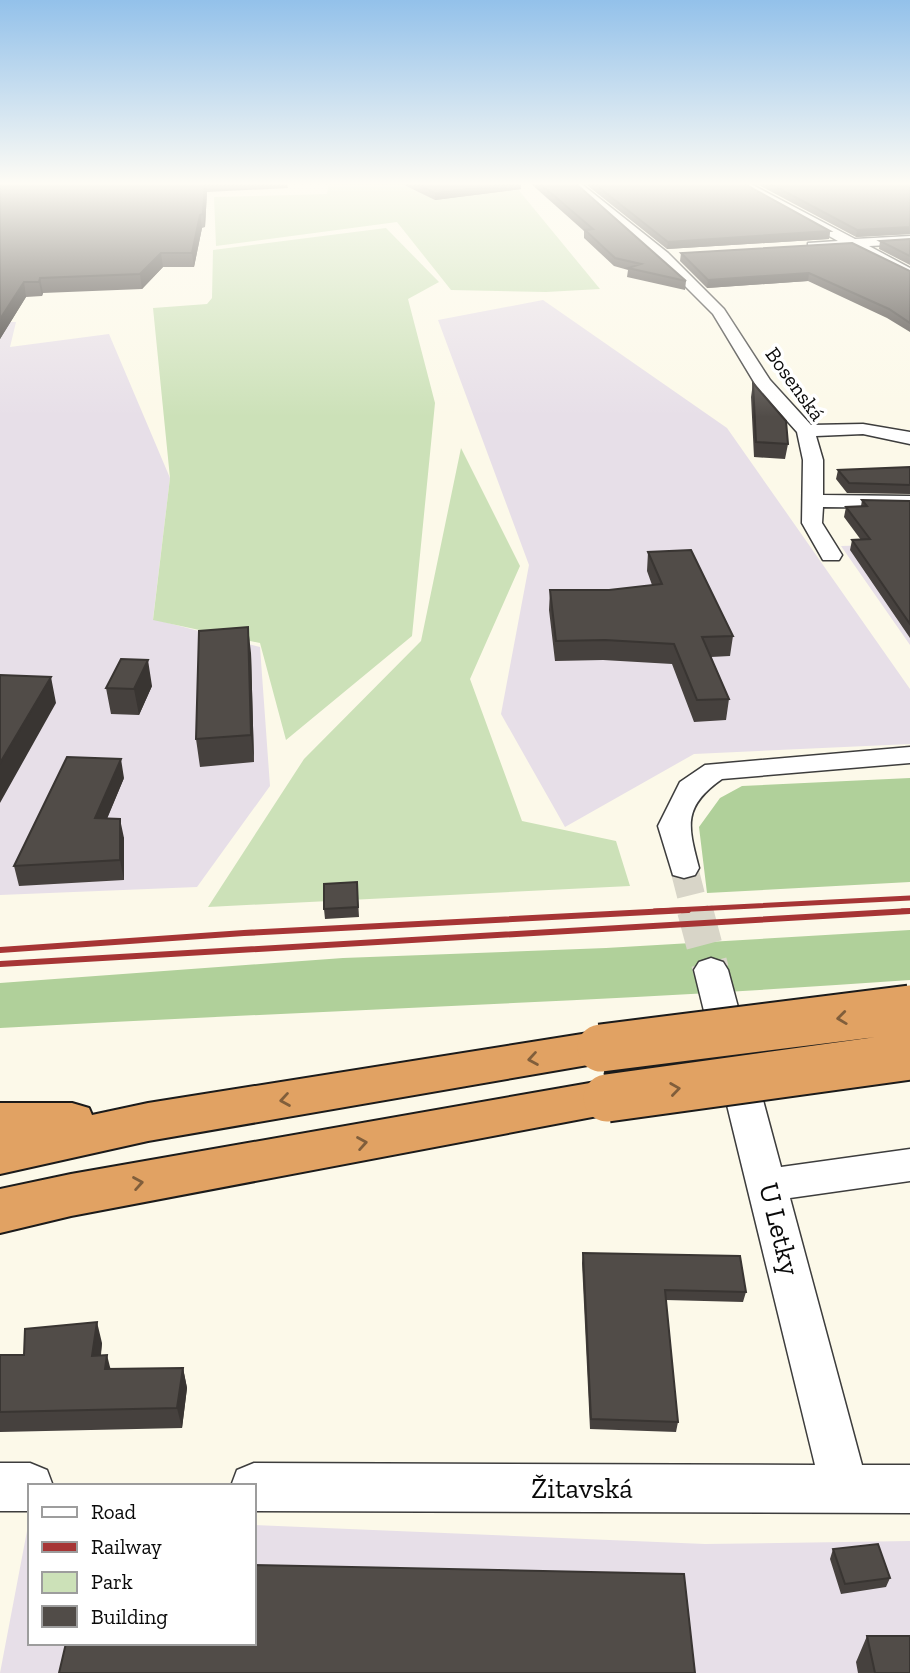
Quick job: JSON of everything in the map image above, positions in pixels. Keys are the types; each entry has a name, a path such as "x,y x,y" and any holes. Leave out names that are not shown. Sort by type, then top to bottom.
{"highway":[{"path":"0,1154 148,1122 601,1048 910,1009"},
{"path":"0,1211 71,1195 607,1098 910,1056"},
{"path":"0,1122 148,1122"},
{"path":"0,1222 71,1195"}],"street":[{"name":"Bosenská","path":"674,260 719,312 763,383 806,431 813,460 810,501 812,523 831,555"},
{"path":"885,260 910,274"},
{"path":"806,431 863,429 910,438"},
{"path":"810,501 910,502"},
{"path":"684,868 673,826 690,788 715,771 910,755"},
{"name":"U Letky","path":"711,970 769,1185 845,1489"},
{"path":"769,1185 910,1165"},
{"path":"0,1487 28,1487"},
{"name":"Žitavská","path":"256,1487 910,1489"}],"shaded area":[{"path":"543,300 727,428 910,689 910,744 694,754 565,827 501,714 529,565 438,320"},
{"path":"0,322 16,322 10,347 109,334 170,478 153,619 260,647 270,786 197,887 0,895"},
{"path":"910,544 910,645 841,546"},
{"path":"256,1525 705,1544 910,1541 910,1673 0,1673 27,1531 28,1645 256,1645"}],"green space":[{"path":"213,260 417,260 439,282 408,299 435,403 412,636 286,740 260,643 153,620 170,478 153,308 207,304 212,298"},
{"path":"427,260 576,260 600,289 546,292 451,290"},
{"path":"461,448 520,566 470,679 522,821 616,841 630,886 208,907 304,759 421,641"},
{"path":"910,778 910,882 707,893 699,827 720,798 742,786"},
{"path":"910,930 910,980 0,1028 0,983 343,958 606,948"}],"building":[{"path":"0,260 154,260 140,274 40,278 39,282 24,282 0,319"},
{"path":"624,260 662,260 686,281 628,268 641,264"},
{"path":"688,260 887,260 910,271 910,323 889,309 809,273 708,280"},
{"path":"753,383 786,421 788,444 756,442"},
{"path":"910,467 910,485 849,483 838,470"},
{"path":"862,500 910,501 910,624 852,540 870,539 846,507 867,506"},
{"path":"691,550 733,636 702,637 729,699 697,700 674,644 605,640 556,641 550,590 609,590 662,584 648,552"},
{"path":"248,627 251,735 196,739 199,631"},
{"path":"121,659 148,660 134,689 106,688"},
{"path":"0,675 51,677 0,763"},
{"path":"67,757 121,759 95,818 120,819 120,860 14,866"},
{"path":"357,882 358,907 324,909 324,884"},
{"path":"583,1253 740,1256 746,1292 665,1290 678,1422 591,1419"},
{"path":"97,1322 92,1356 107,1355 105,1369 183,1368 177,1408 0,1412 0,1355 24,1355 25,1329"},
{"path":"878,1544 890,1578 845,1584 833,1549"},
{"path":"256,1565 684,1574 695,1673 59,1673 66,1645 256,1645"},
{"path":"867,1636 910,1636 910,1673 875,1673"}],"tunnel":[{"path":"684,868 695,911"},
{"path":"695,910 711,970"}],"railway":[{"path":"654,911 910,898"},
{"path":"0,950 244,933 688,910"},
{"path":"0,964 910,911 902,911"}]}
